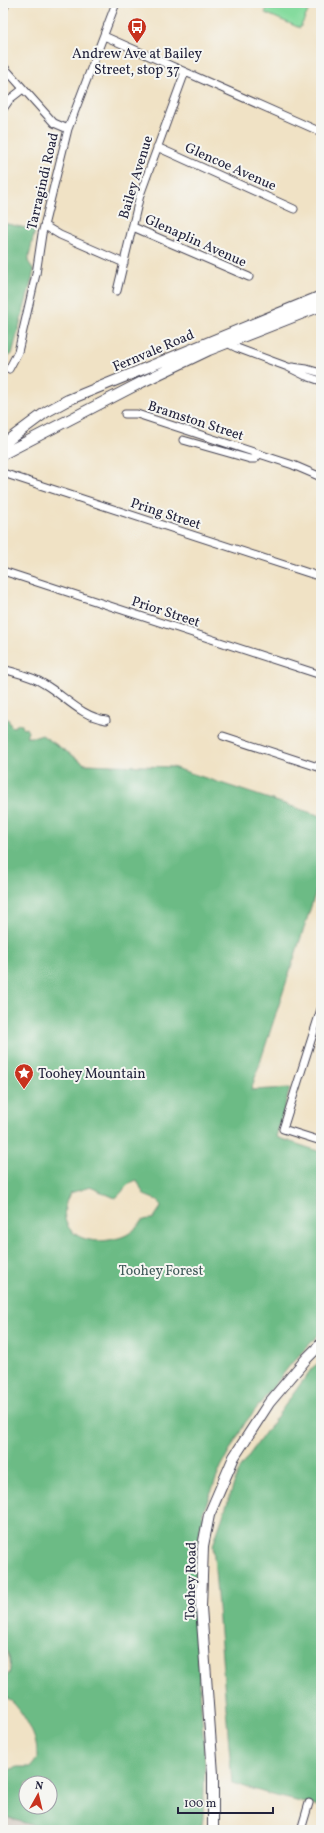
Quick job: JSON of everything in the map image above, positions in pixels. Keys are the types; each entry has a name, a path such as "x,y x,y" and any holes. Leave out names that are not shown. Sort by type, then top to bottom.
{"street":[{"path":"3,10 6,3"},
{"name":"Tarragindi Road","path":"9,369 18,352 45,226 68,129 116,3"},
{"path":"104,36 321,132"},
{"path":"3,66 54,123 68,129"},
{"name":"Bailey Avenue","path":"117,291 140,194 186,72"},
{"path":"3,109 10,99 23,89"},
{"name":"Glencoe Avenue","path":"157,147 294,209"},
{"path":"45,226 60,235 124,264"},
{"name":"Glenaplin Avenue","path":"133,227 249,277"},
{"name":"Fernvale Road","path":"3,454 228,338 321,296"},
{"name":"Fernvale Road","path":"3,444 56,406 228,338 321,306"},
{"path":"228,338 237,348 321,381"},
{"path":"288,367 307,368 321,373"},
{"name":"Bramston Street","path":"125,414 137,414 259,454 321,477"},
{"name":"Bramston Street","path":"182,440 250,459 255,459 259,454"},
{"name":"Pring Street","path":"3,473 321,577"},
{"name":"Prior Street","path":"3,571 321,675"},
{"path":"3,669 43,683 70,704 93,717 106,720"},
{"path":"223,736 321,768"},
{"path":"321,1009 283,1129 321,1141"},
{"name":"Toohey Road","path":"213,1830 213,1774 201,1607 203,1546 209,1515 234,1458 269,1403 307,1358 321,1344"},
{"path":"301,1830 309,1803"}],"shaded area":[{"path":"3,1816 47,1830 3,1830"}],"green space":[{"path":"269,3 312,3 300,28 265,13"},
{"path":"3,223 35,230 28,261 34,271 12,354 3,360"},
{"name":"Toohey Forest","path":"3,717 8,719 11,726 14,727 18,724 22,725 23,729 26,728 28,732 26,737 36,737 42,735 85,764 172,767 321,816 321,842 318,854 321,876 251,1090 290,1088 276,1137 321,1152 321,1332 291,1364 245,1423 221,1467 203,1512 196,1556 195,1616 205,1763 203,1818 201,1830 47,1830 3,1816 3,1770 6,1771 17,1767 31,1767 37,1759 36,1743 31,1730 19,1709 14,1703 3,1696 3,1677 9,1674 10,1666 9,1656 3,1646","holes":["137,1180 144,1195 159,1201 161,1207 153,1219 143,1220 138,1226 124,1236 102,1241 91,1240 81,1237 73,1232 67,1225 65,1205 70,1193 90,1187 115,1198 129,1184"]},
{"path":"321,1361 321,1807 232,1783 213,1545 239,1469 312,1368"}],"place":[{"name":"Andrew Ave at Bailey Street, stop 37","path":"137,44"},
{"name":"Toohey Mountain","path":"24,1090"}]}
